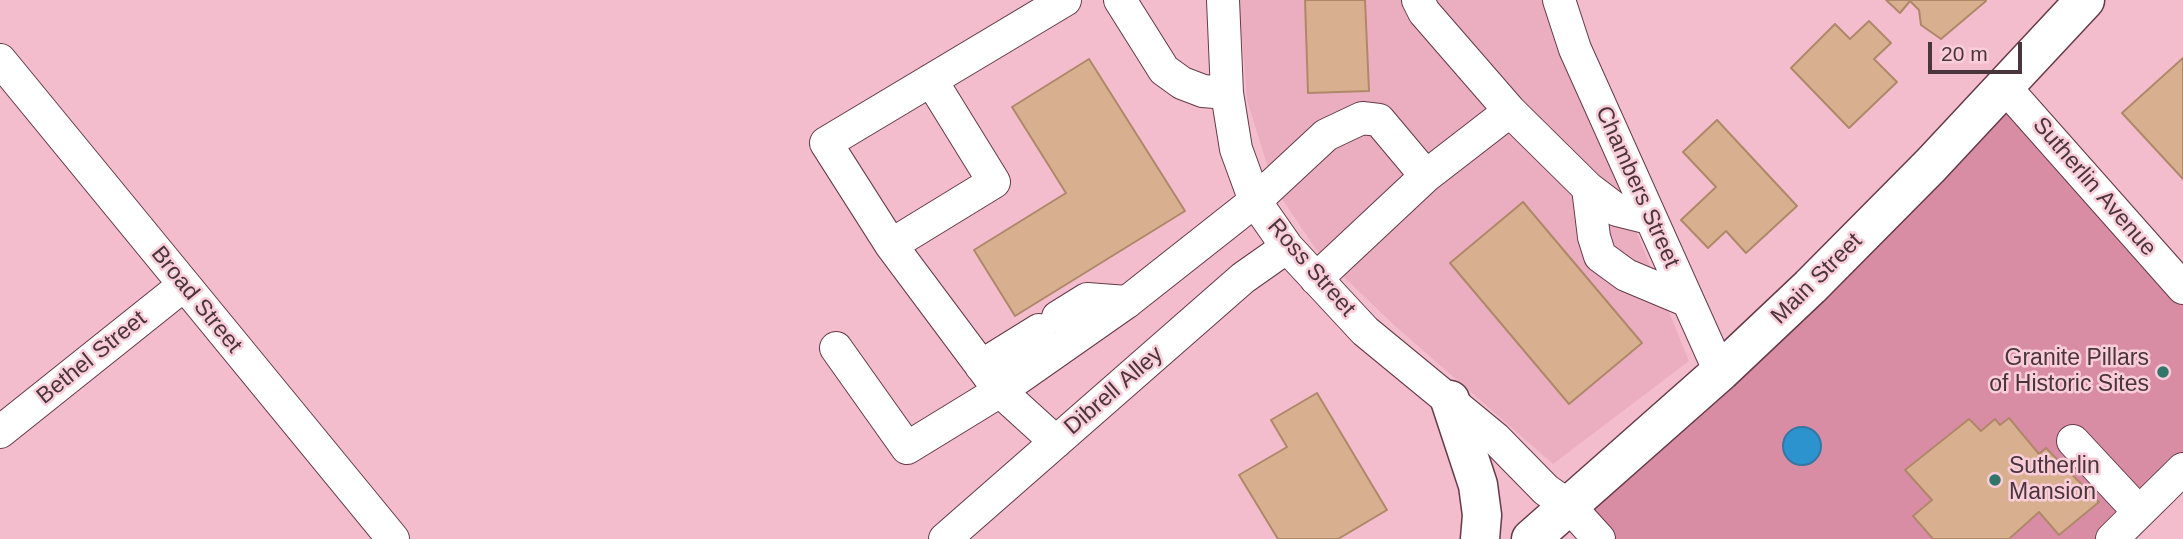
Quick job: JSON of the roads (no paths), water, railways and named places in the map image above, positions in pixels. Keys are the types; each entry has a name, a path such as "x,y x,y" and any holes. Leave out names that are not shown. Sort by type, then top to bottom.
{"main road":[{"name":"Main Street","path":"1531,539 1720,372 1810,287 2085,0"},
{"path":"1450,400 1478,485 1482,514 1480,539"}],"street":[{"path":"1056,442 990,378 891,245 826,143 1065,0"},
{"path":"1120,0 1164,70 1181,83 1203,91 1227,93"},
{"name":"Ross Street","path":"1223,0 1227,93 1236,149 1255,201 1287,247 1365,331 1495,438 1546,491 1569,506 1599,539"},
{"name":"Chambers Street","path":"1559,0 1575,49 1720,372"},
{"path":"1425,10 1510,111 1588,188 1617,210 1650,218"},
{"name":"Broad Street","path":"0,60 393,539"},
{"path":"891,245 994,182 931,80"},
{"name":"Sutherlin Avenue","path":"2004,86 2183,288"},
{"path":"1316,279 1426,176 1510,111"},
{"path":"990,378 1127,302 1255,201 1326,135 1362,118 1379,120 1426,176"},
{"path":"1588,188 1592,230 1600,256 1626,275 1688,301"},
{"name":"Dibrell Alley","path":"945,539 1243,278 1287,247"},
{"name":"Bethel Street","path":"0,432 184,285"},
{"path":"836,348 907,448 990,378 1048,323 1087,299 1127,302"},
{"path":"2073,441 2139,512"},
{"path":"2112,539 2183,469"}],"water":[{"path":"1802,427 1815,433 1821,446 1815,459 1802,465 1789,459 1783,446 1789,433"}],"place":[{"name":"Granite Pillars of Historic Sites","path":"2163,372"},
{"name":"Sutherlin Mansion","path":"1995,480"}]}
